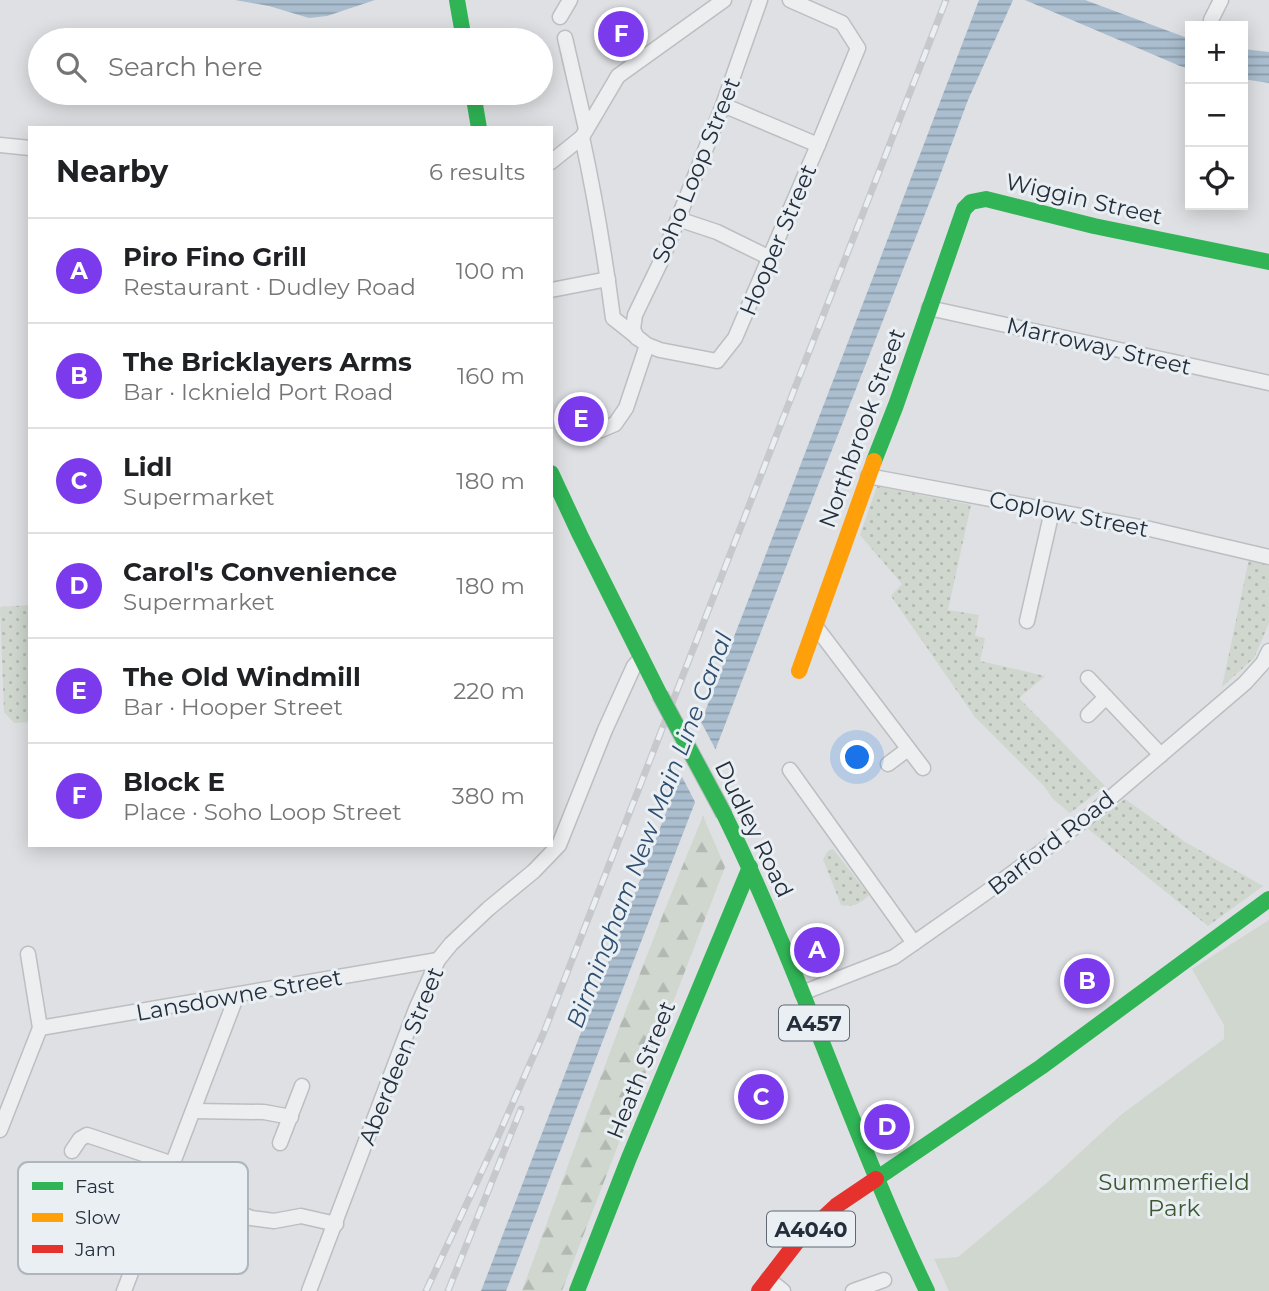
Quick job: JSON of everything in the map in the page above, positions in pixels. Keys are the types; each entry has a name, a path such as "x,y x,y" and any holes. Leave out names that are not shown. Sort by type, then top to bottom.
{"main road":[{"path":"457,0 462,28"},
{"path":"475,105 479,126"},
{"name":"Wiggin Street","path":"971,202 986,199 1094,226 1269,262"},
{"name":"Northbrook Street","path":"799,671 964,209 971,202"},
{"name":"Dudley Road","path":"553,477 641,658 750,867 876,1179 927,1291"},
{"name":"Heath Street","path":"577,1291 750,867"},
{"path":"876,1179 1041,1067 1269,899"},
{"name":"A4040","path":"764,1285 796,1243 836,1206 876,1179"}],"street":[{"path":"560,17 570,0"},
{"path":"553,160 584,133 618,76 724,0"},
{"name":"Soho Loop Street","path":"642,341 633,329 635,314 678,219 723,105 760,0"},
{"name":"Hooper Street","path":"565,38 584,133 613,318 642,341 660,351 717,361 735,338 858,48 842,23 790,0"},
{"path":"1211,20 1221,0"},
{"path":"723,105 818,145"},
{"path":"0,145 28,148"},
{"path":"678,219 717,232 771,258"},
{"path":"553,290 608,279"},
{"name":"Marroway Street","path":"929,308 1269,383"},
{"path":"601,430 615,424 626,408 642,341"},
{"name":"Coplow Street","path":"868,476 1150,529 1269,557"},
{"path":"1027,621 1052,511"},
{"path":"816,627 923,768"},
{"name":"Barford Road","path":"802,993 894,957 1014,873 1087,818 1245,683 1263,663 1269,651"},
{"name":"Aberdeen Street","path":"309,1291 416,1009 438,960 451,944 534,871 559,845 605,730 634,666 641,658"},
{"path":"1088,678 1161,754"},
{"path":"1088,715 1106,698"},
{"path":"888,764 908,749"},
{"path":"790,770 915,943"},
{"path":"0,1129 5,1101 40,1028 28,954"},
{"name":"Lansdowne Street","path":"40,1028 438,960"},
{"path":"174,1162 237,995"},
{"path":"279,1143 302,1086"},
{"path":"193,1111 264,1112 290,1117"},
{"path":"72,1151 80,1139 88,1135 167,1162"},
{"path":"248,1217 274,1221 301,1216 336,1224"},
{"path":"124,1291 131,1274"},
{"path":"853,1291 884,1280"},
{"path":"764,1285 783,1291"}],"green space":[{"path":"877,486 971,505 948,610 979,615 975,636 985,638 980,661 1045,676 1019,698 1105,786 1070,813 1053,799 1044,786 975,717 891,596 902,584 860,535"},
{"path":"1249,559 1264,562 1269,567 1269,623 1254,658 1222,687"},
{"path":"28,605 28,722 14,723 4,712 0,607"},
{"path":"1125,799 1185,842 1263,886 1208,926 1087,828"},
{"path":"703,816 725,867 562,1291 522,1291 632,993"},
{"path":"833,849 869,895 863,901 850,906 841,905 823,859 828,851"},
{"name":"Summerfield Park","path":"1269,920 1269,1291 949,1291 934,1259 958,1257 1048,1182 1122,1114 1224,1039 1224,1025 1192,969"}],"water":[{"path":"235,0 375,0 327,16 309,18 269,6"},
{"path":"979,0 1013,0 968,100 506,1291 481,1291 877,267"},
{"path":"1025,0 1085,0 1185,37 1185,68"},
{"path":"1248,50 1269,52 1269,83 1248,80"}],"pier":[{"path":"699,718 718,754 697,806 679,771"}],"railway":[{"path":"426,1291 544,1032 946,0"},
{"path":"448,1291 521,1109"}],"traffic: fast":[{"path":"457,0 462,28"},
{"path":"475,105 479,126"},
{"path":"874,461 964,209 971,202 986,199 1094,226 1269,262"},
{"path":"553,477 660,695"},
{"path":"660,695 724,814"},
{"path":"724,814 777,932 874,1172 927,1291"},
{"path":"577,1291 750,867"},
{"path":"876,1179 1041,1067 1269,899"}],"traffic: slow":[{"path":"799,671 874,461"}],"traffic: jam":[{"path":"759,1291 796,1243 836,1206 876,1179"}],"place":[{"name":"Block E","path":"621,34"},
{"name":"The Old Windmill","path":"581,419"},
{"name":"Piro Fino Grill","path":"817,950"},
{"name":"The Bricklayers Arms","path":"1087,981"},
{"name":"Lidl","path":"761,1097"},
{"name":"Carol's Convenience","path":"887,1127"}],"water label":[{"name":"Birmingham New Main Line Canal","path":"649,830"}]}
